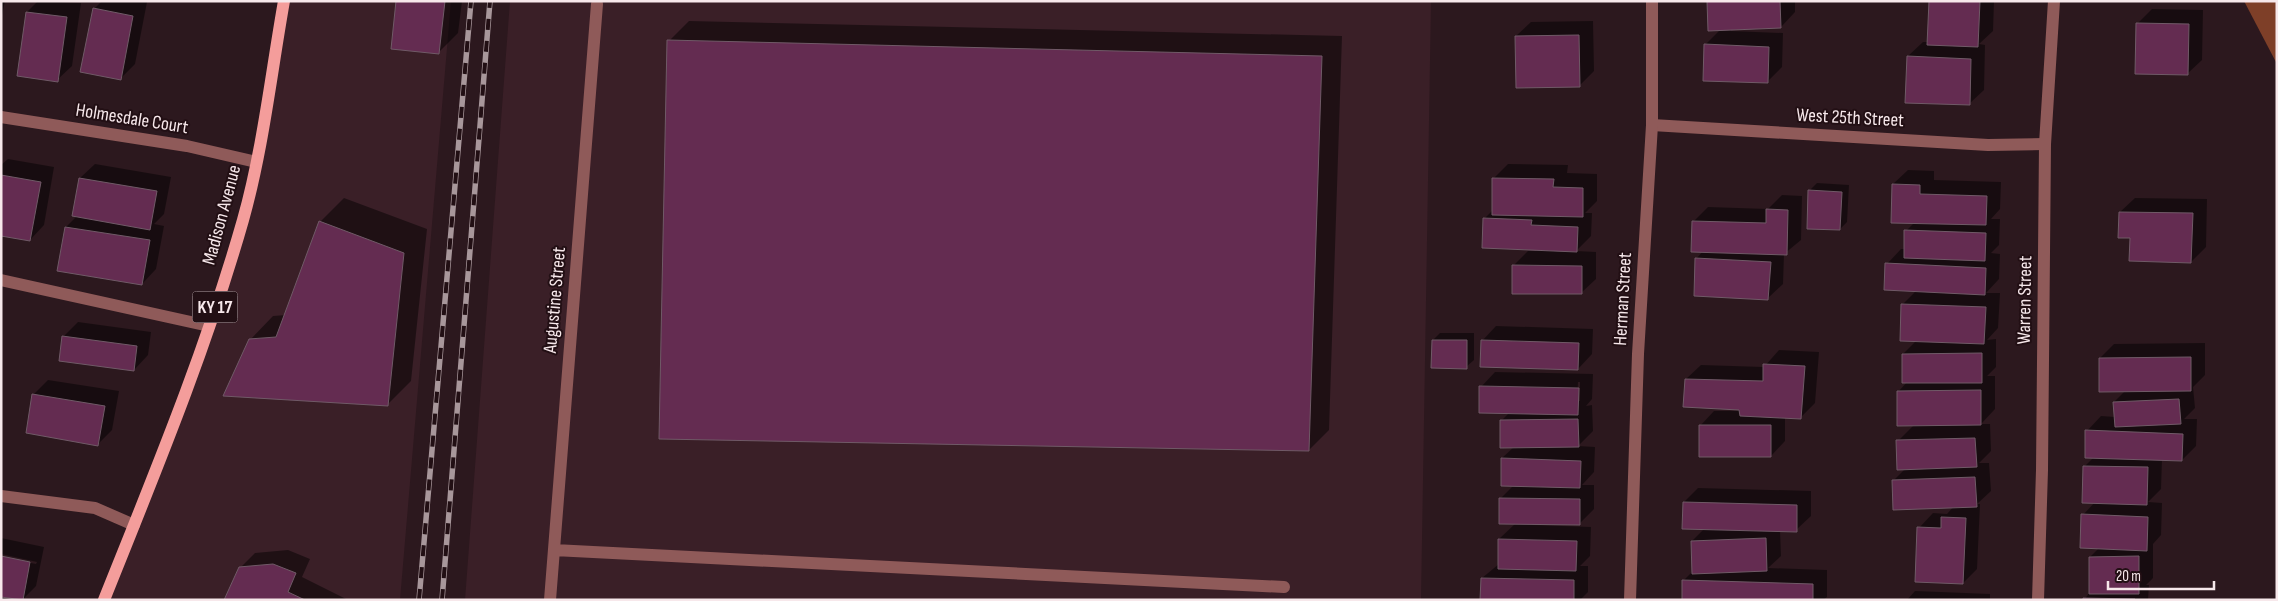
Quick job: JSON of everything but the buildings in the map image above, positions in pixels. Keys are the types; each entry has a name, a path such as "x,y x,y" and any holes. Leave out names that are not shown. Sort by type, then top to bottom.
{"main road":[{"name":"Madison Avenue","path":"104,600 209,326 243,220 256,162 284,1"}],"street":[{"name":"Herman Street","path":"1630,600 1638,354 1652,125 1652,1"},
{"name":"Warren Street","path":"2038,600 2042,470 2046,144 2054,1"},
{"name":"Augustine Street","path":"550,600 597,4"},
{"name":"Holmesdale Court","path":"1,117 187,146 256,162"},
{"name":"West 25th Street","path":"1652,125 1988,145 2046,144"},
{"path":"1,280 209,326"},
{"path":"1,496 95,508 134,525"},
{"path":"554,550 1284,587"}],"shaded area":[{"path":"284,1 451,1 400,600 104,600 243,219"},
{"path":"510,1 1431,1 1421,600 465,600"},
{"path":"2244,1 2277,1 2277,64"}],"railway":[{"path":"419,600 471,1"},
{"path":"442,600 490,1"}]}
